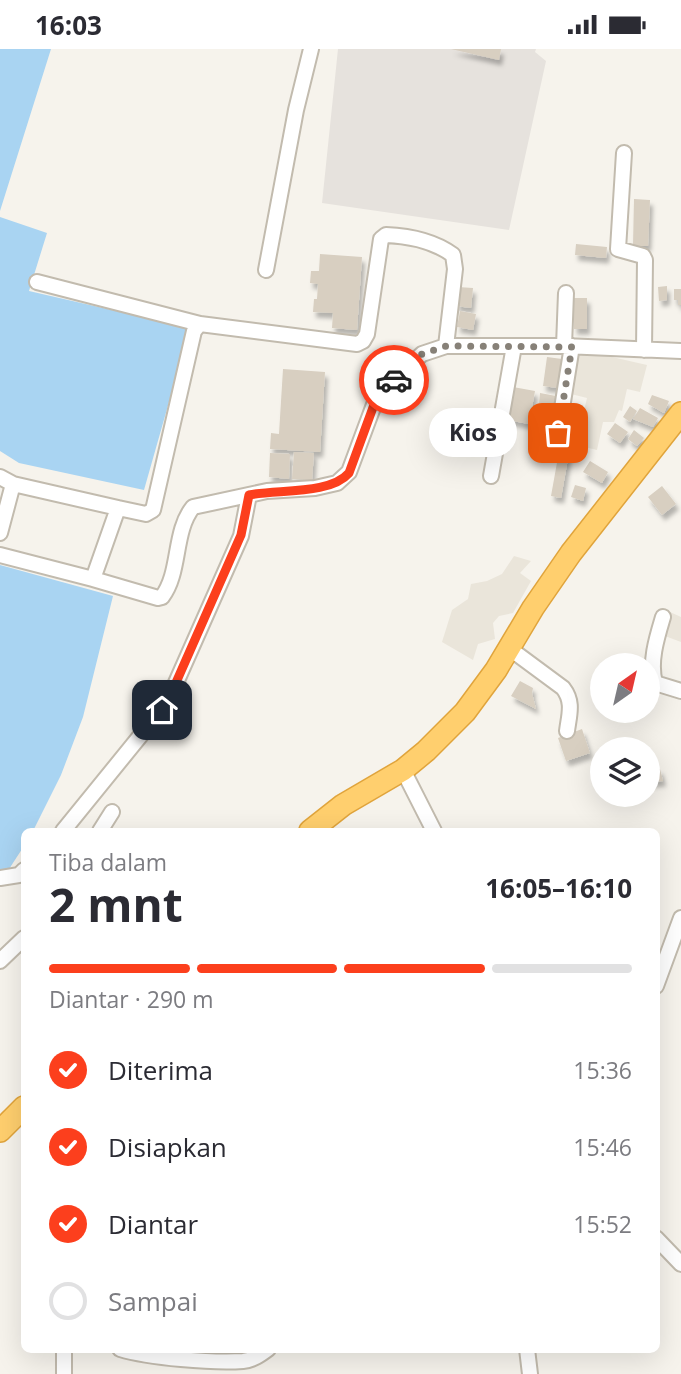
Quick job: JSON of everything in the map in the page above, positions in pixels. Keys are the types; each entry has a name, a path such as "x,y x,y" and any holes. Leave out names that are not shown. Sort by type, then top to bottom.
{"highway":[{"path":"314,828 343,805 403,770 465,712 571,553 681,413"},
{"path":"0,1131 21,1109"}],"street":[{"path":"265,270 296,110 311,49"},
{"path":"624,153 618,249 643,255 645,260 644,350"},
{"path":"37,282 200,324 357,344 363,341 367,334 382,240 386,235 409,236 443,248 453,255 455,269 446,346"},
{"path":"558,433 568,346 566,293"},
{"path":"0,533 7,480 146,514 153,509 194,331 200,324"},
{"path":"0,555 162,597 168,586 185,517 193,507 267,491 315,488 337,483 349,473 375,402 422,354 446,346 568,346 681,351"},
{"path":"491,476 514,346"},
{"path":"65,828 167,703 241,535 249,495"},
{"path":"93,579 118,508"},
{"path":"663,617 654,657 653,677 655,683 660,686 681,691"},
{"path":"509,648 563,688 568,695 571,705 567,731"},
{"path":"403,770 432,828"},
{"path":"102,828 112,812"},
{"path":"0,878 21,873"},
{"path":"660,975 681,918"},
{"path":"0,961 21,941"},
{"path":"0,1117 21,1108"},
{"path":"660,1242 681,1264"},
{"path":"64,1353 64,1374"},
{"path":"142,1353 164,1357 244,1361 257,1358 263,1353"},
{"path":"527,1353 530,1374"},
{"path":"189,1374 194,1359"}],"shaded area":[{"path":"338,49 536,49 535,52 546,61 509,230 322,203"},
{"path":"577,349 647,365 640,392 627,389 622,411 619,410 614,422 603,422 597,450 576,445 587,398 567,393"},
{"path":"514,556 531,561 520,573 531,581 513,613 499,616 493,623 495,639 478,644 473,660 442,642 452,610 468,599 471,584 502,574"},
{"path":"670,612 681,617 681,642 665,636"}],"water":[{"path":"0,49 51,49 0,211"},
{"path":"0,217 47,233 29,291 190,328 144,490 19,463 0,451"},
{"path":"0,565 113,596 83,717 61,775 34,828 21,828 21,851 0,883"}],"building":[{"path":"451,49 501,49 499,60"},
{"path":"634,199 650,200 648,246 633,246"},
{"path":"576,244 607,247 606,258 575,255"},
{"path":"320,254 362,257 357,330 332,328 333,313 313,312 318,284 310,283 311,271 319,271"},
{"path":"667,286 667,300 659,301 658,287"},
{"path":"458,287 473,288 471,308 456,306"},
{"path":"674,289 681,289 681,305 678,305 678,300 674,300"},
{"path":"574,298 587,298 587,329 574,329"},
{"path":"460,311 476,314 473,330 457,327"},
{"path":"547,357 562,359 558,388 543,386"},
{"path":"283,369 325,372 320,452 270,449 271,433 279,434"},
{"path":"513,387 535,391 529,424 507,420"},
{"path":"540,393 556,396 554,405 539,403"},
{"path":"652,395 669,401 664,413 648,404"},
{"path":"630,406 637,411 630,422 623,417"},
{"path":"567,407 577,408 561,498 551,496"},
{"path":"640,408 658,418 653,427 633,419"},
{"path":"615,423 628,432 620,443 607,434"},
{"path":"634,430 644,438 637,446 628,439"},
{"path":"294,452 314,453 312,480 292,479"},
{"path":"270,453 290,454 289,479 269,477"},
{"path":"590,461 608,472 602,483 583,472"},
{"path":"575,485 586,488 583,501 571,497"},
{"path":"662,486 676,504 662,515 648,497"},
{"path":"520,681 533,688 536,709 511,696"},
{"path":"582,729 590,753 566,761 558,738"}],"way so far":[{"path":"394,380 422,354 446,346 572,347 558,433"}],"place":[{"name":"Kios","path":"558,433"}],"route":[{"path":"162,710 241,535 249,495 315,488 337,483 344,478 349,473 375,402 394,380"}]}
